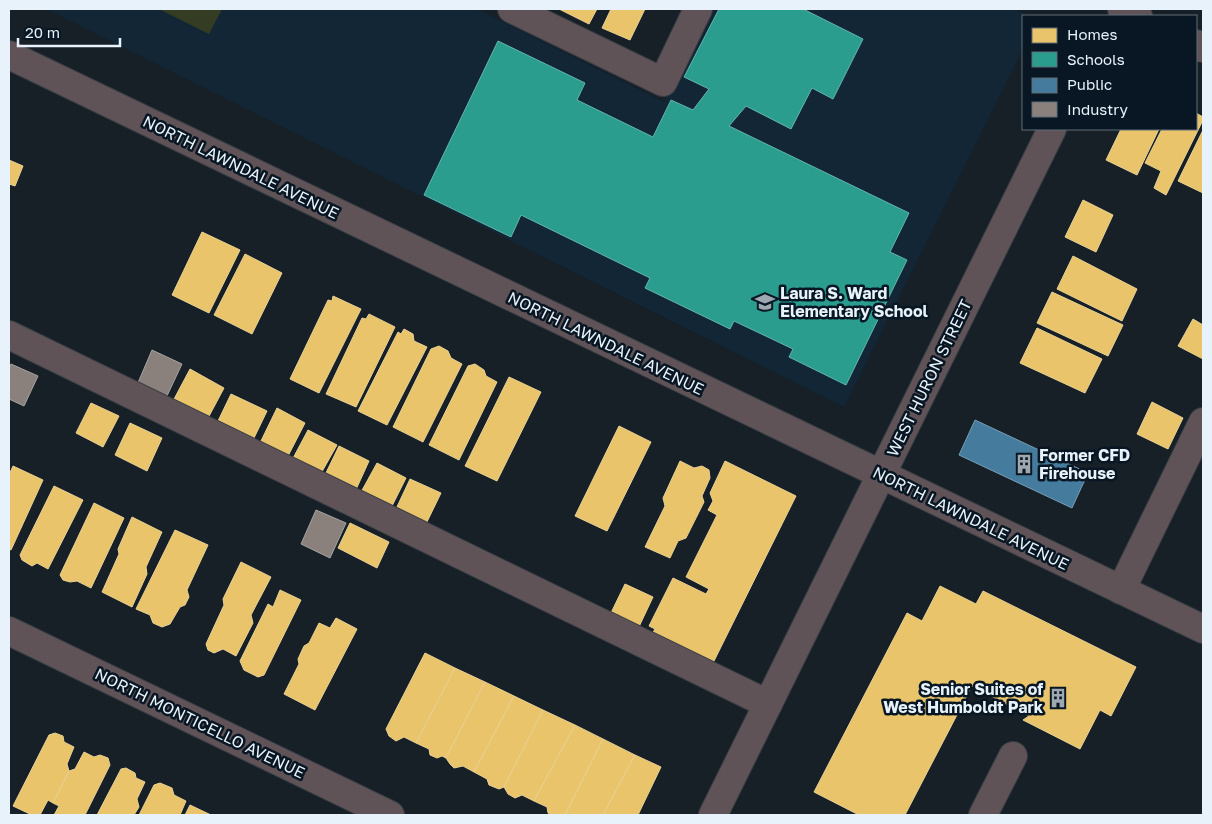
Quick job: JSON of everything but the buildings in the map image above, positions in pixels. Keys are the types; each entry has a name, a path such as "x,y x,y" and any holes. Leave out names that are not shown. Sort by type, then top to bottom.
{"street":[{"path":"512,9 663,82 698,9"},
{"path":"1122,9 1136,15"},
{"name":"NORTH LAWNDALE AVENUE","path":"9,56 1203,629"},
{"name":"WEST HURON STREET","path":"713,815 1052,130"},
{"path":"9,335 768,704"},
{"path":"1120,590 1203,422"},
{"name":"NORTH MONTICELLO AVENUE","path":"9,631 390,815"},
{"path":"983,815 1013,756"}],"shaded area":[{"name":"Laura S. Ward Elementary School","path":"46,9 477,9 664,102 711,9 1015,9 1028,15 1022,15 1022,51 844,407"}],"green space":[{"path":"159,9 222,9 209,34"}],"place":[{"name":"Laura S. Ward Elementary School","path":"765,302"},
{"name":"Former CFD Firehouse","path":"1024,464"},
{"name":"Senior Suites of West Humboldt Park","path":"1058,698"}]}
